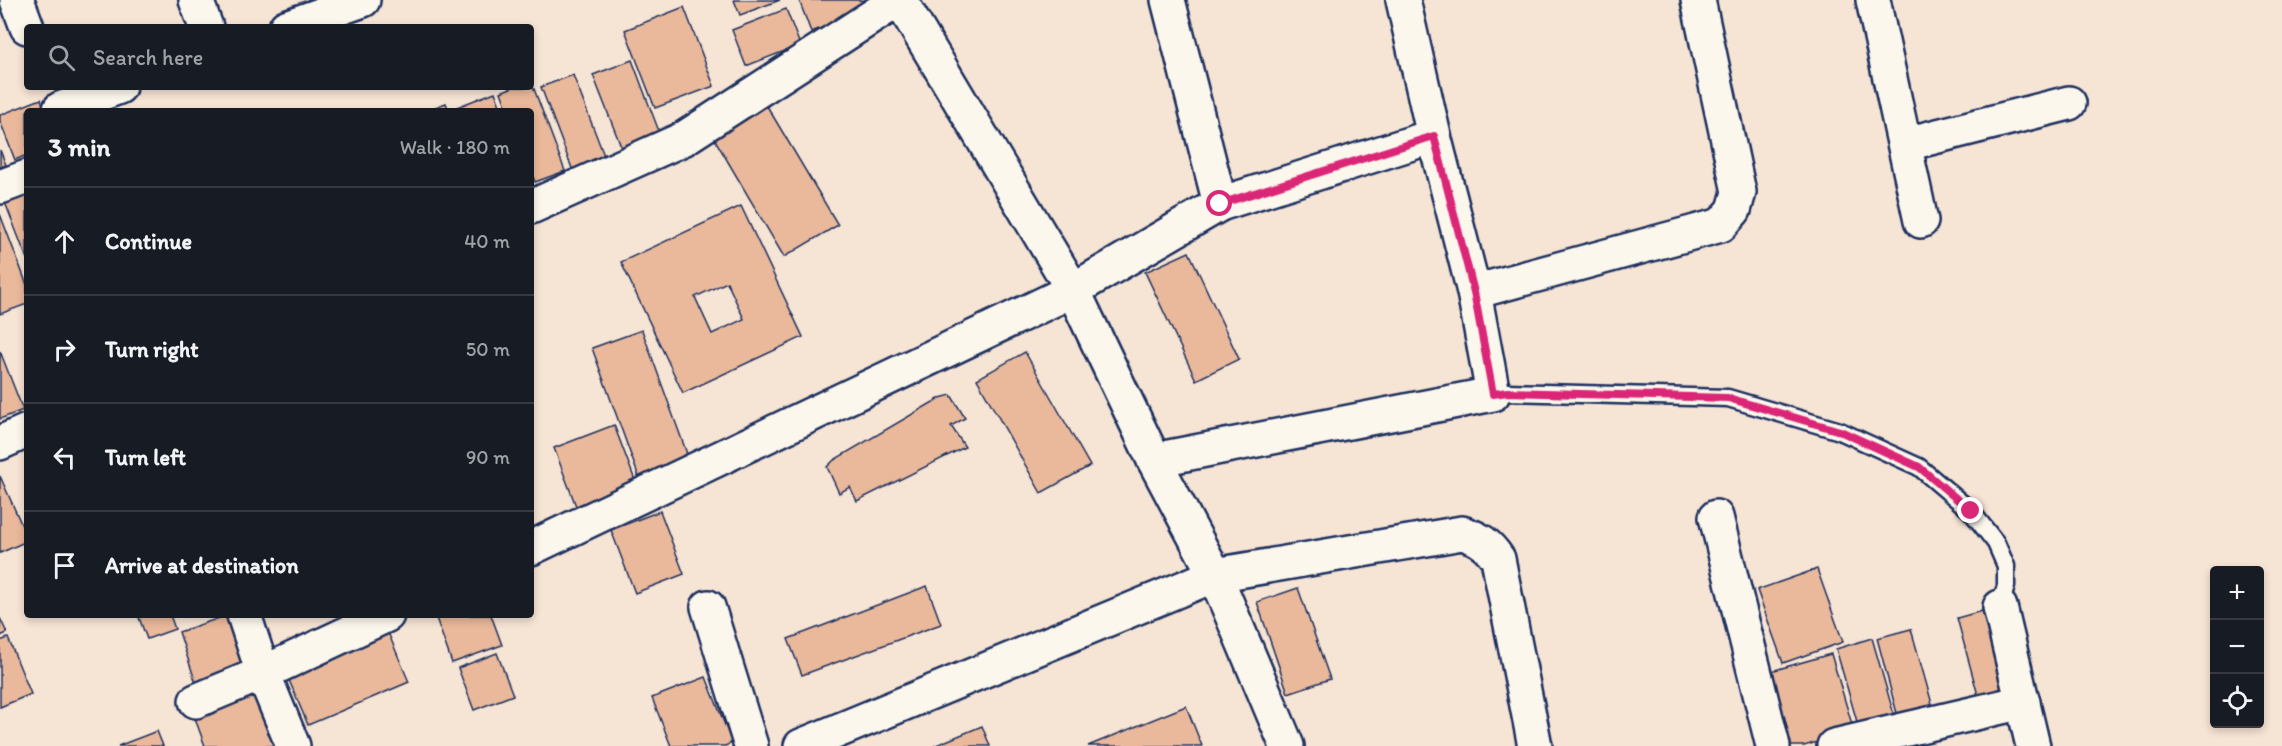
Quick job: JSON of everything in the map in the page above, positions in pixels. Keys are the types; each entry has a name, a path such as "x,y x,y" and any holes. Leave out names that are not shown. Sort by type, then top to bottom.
{"street":[{"path":"17,0 26,24"},
{"path":"196,0 205,24"},
{"path":"295,24 363,0"},
{"path":"534,206 683,139 899,0 1073,290 1154,460 1215,575 1287,746"},
{"path":"1168,0 1220,204"},
{"path":"1154,460 1493,394 1474,292 1434,136 1403,0"},
{"path":"1474,292 1721,225 1734,210 1739,192 1698,0"},
{"path":"1873,0 1921,221"},
{"path":"57,102 107,90"},
{"path":"1906,144 2069,103"},
{"path":"534,547 1073,290 1220,204 1434,136"},
{"path":"0,187 24,178"},
{"path":"0,443 24,432"},
{"path":"1716,517 1773,746"},
{"path":"801,746 1215,575 1462,533 1478,538 1489,545 1498,559 1535,746"},
{"path":"708,607 751,746"},
{"path":"2000,607 2033,746"},
{"path":"245,618 263,673 293,746"},
{"path":"196,701 263,673 381,618"},
{"path":"1834,746 2023,702"}],"lane":[{"path":"1493,394 1508,392 1728,398 1840,431 1919,467 1971,511 1996,543 2006,566 2006,586 2000,607"}],"building":[{"path":"734,0 780,0 740,15"},
{"path":"799,0 862,0 866,11 811,32"},
{"path":"684,7 714,86 655,108 625,30"},
{"path":"786,9 800,45 746,66 732,30"},
{"path":"632,60 660,134 622,149 593,75"},
{"path":"573,75 605,158 573,171 541,87"},
{"path":"534,89 565,171 535,182 534,108 507,108 501,92"},
{"path":"495,92 501,108 457,108"},
{"path":"41,99 44,108 24,108 24,156 15,160 0,121 0,115"},
{"path":"446,103 448,108 433,108"},
{"path":"767,106 838,225 784,257 714,138"},
{"path":"0,150 6,165 0,167"},
{"path":"24,183 24,251 1,192"},
{"path":"741,206 803,337 683,393 621,262","holes":["727,282 744,319 712,334 695,297"]},
{"path":"0,214 24,277 24,305 0,314"},
{"path":"1189,252 1239,359 1196,380 1145,272"},
{"path":"642,330 690,462 640,480 592,348"},
{"path":"0,351 23,410 0,419"},
{"path":"1025,352 1090,466 1041,493 977,379"},
{"path":"951,395 965,418 951,426 965,447 857,501 850,487 839,493 827,467 834,460 940,398"},
{"path":"614,425 636,483 576,506 554,448"},
{"path":"0,476 24,530 24,542 0,553"},
{"path":"660,511 684,574 635,593 611,530"},
{"path":"1817,569 1843,642 1783,663 1757,590"},
{"path":"927,586 941,624 802,675 788,639"},
{"path":"1298,588 1330,679 1288,693 1257,602"},
{"path":"1996,607 2018,689 1979,699 1957,618"},
{"path":"0,618 7,633 0,636"},
{"path":"139,618 171,618 175,629 147,639"},
{"path":"219,618 232,618 251,675 199,692 179,632"},
{"path":"436,618 492,618 502,645 452,663"},
{"path":"1911,629 1934,711 1899,721 1877,638"},
{"path":"387,630 409,682 308,725 286,673"},
{"path":"8,638 31,694 0,707 0,641"},
{"path":"1872,638 1896,722 1860,732 1836,649"},
{"path":"497,653 513,695 474,710 458,668"},
{"path":"1831,654 1854,731 1804,746 1790,746 1768,672"},
{"path":"706,677 732,743 725,746 671,746 652,698"},
{"path":"255,690 276,746 205,746 193,713"},
{"path":"1186,706 1202,746 1088,746"},
{"path":"982,726 990,746 934,746"},
{"path":"157,731 163,746 118,746"}],"route":[{"path":"1220,204 1434,136 1474,292 1493,394 1508,392 1728,398 1840,431 1919,467 1971,511"}]}
